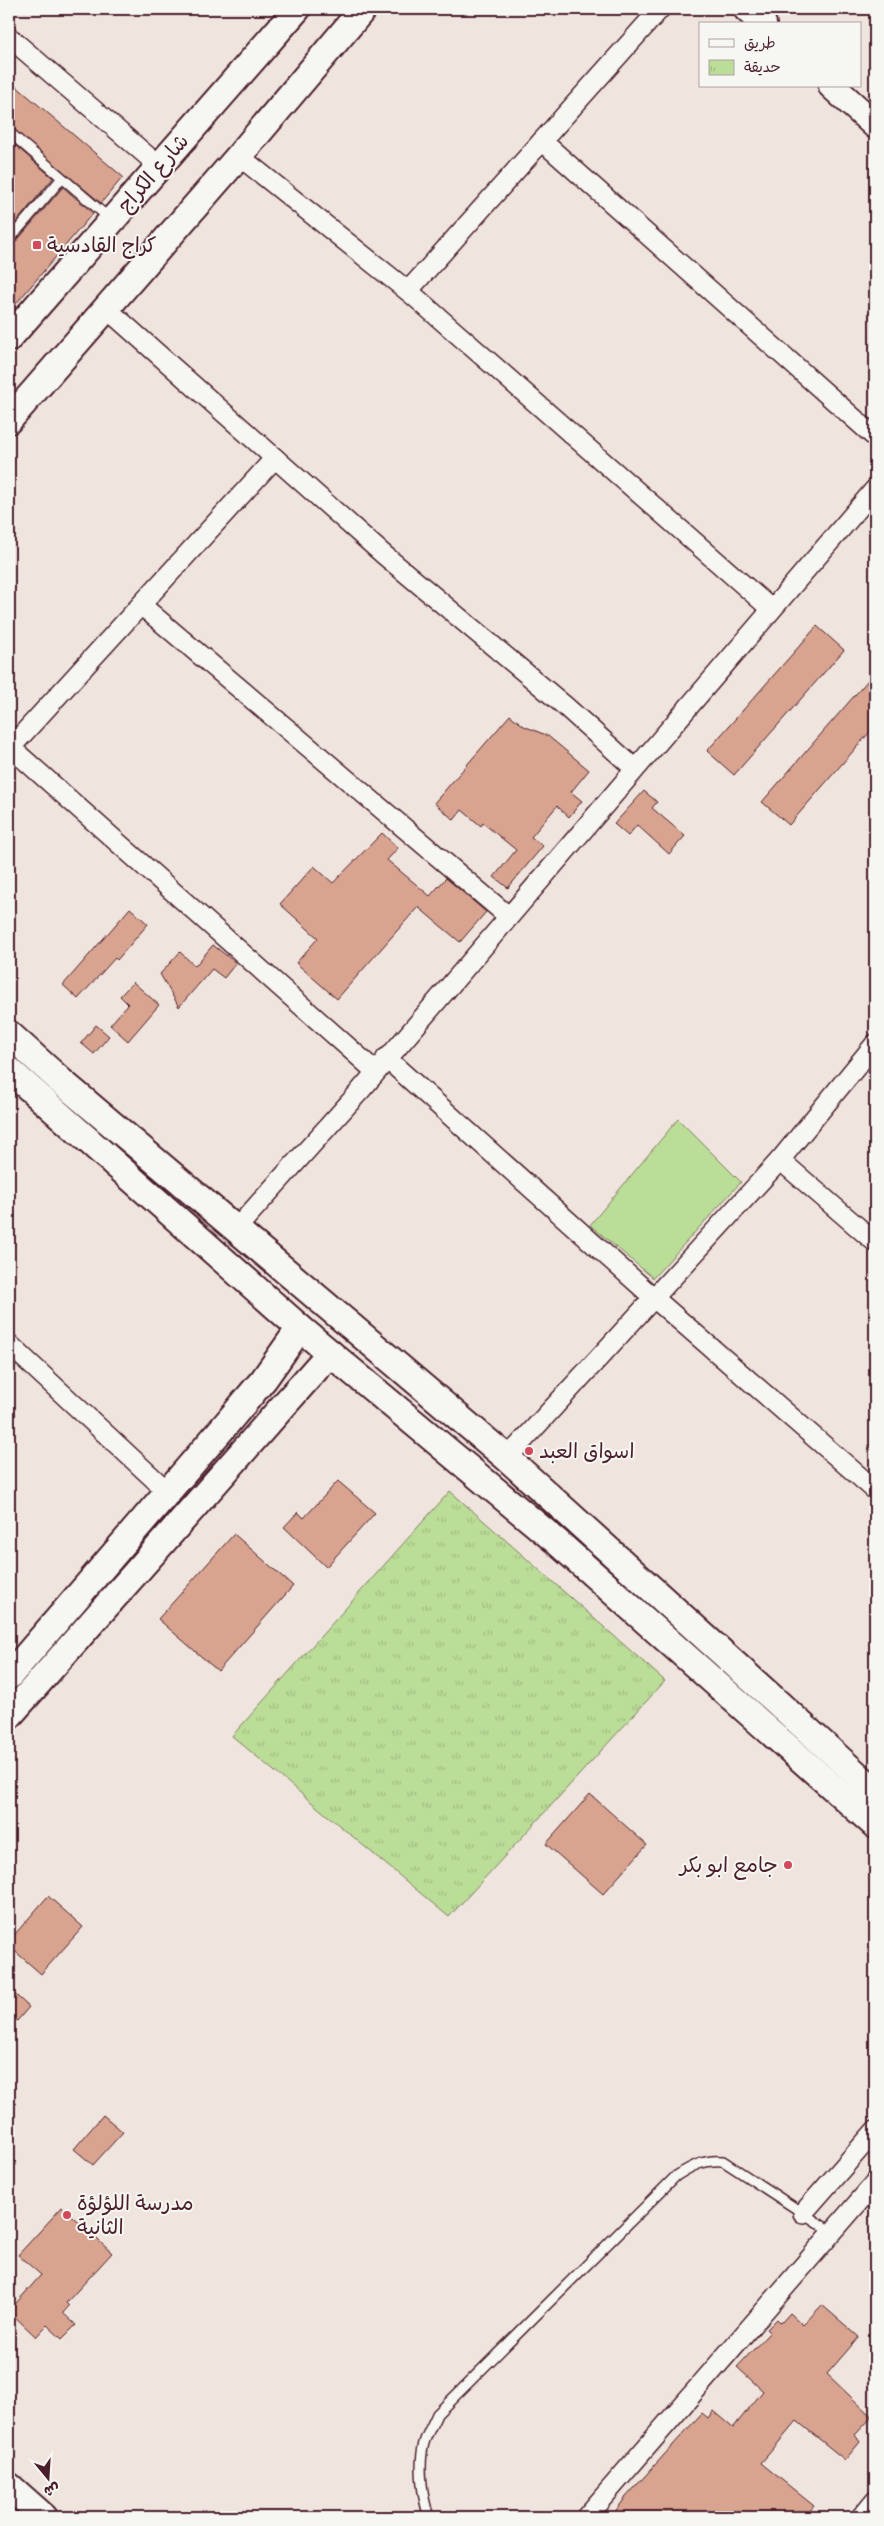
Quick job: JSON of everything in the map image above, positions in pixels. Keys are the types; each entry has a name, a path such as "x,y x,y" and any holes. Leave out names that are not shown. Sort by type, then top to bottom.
{"street":[{"name":"شارع الكراج","path":"9,338 297,9"},
{"path":"9,420 239,156 363,9"},
{"path":"408,291 660,9"},
{"path":"747,9 762,22"},
{"path":"9,37 159,166"},
{"path":"834,88 875,125"},
{"path":"542,141 875,437"},
{"path":"239,156 408,291 771,609"},
{"path":"106,308 383,554 565,706 634,768"},
{"path":"275,458 10,747 654,1298 875,1490"},
{"path":"236,1229 380,1065 875,489"},
{"path":"141,605 508,916"},
{"path":"9,1034 62,1082 507,1458 875,1791"},
{"path":"507,1458 780,1160 875,1044"},
{"path":"9,1070 300,1328 556,1541 875,1825"},
{"path":"46,1102 62,1082"},
{"path":"780,1160 875,1242"},
{"path":"9,1676 264,1379 300,1328"},
{"path":"12,1353 168,1492"},
{"path":"9,1716 330,1353"},
{"path":"227,1423 249,1443"},
{"path":"556,1541 576,1521"},
{"path":"803,2213 875,2131"},
{"path":"586,2517 875,2183"},
{"path":"9,2486 44,2517"},
{"path":"860,2517 875,2500"}],"lane":[{"path":"9,132 112,220"},
{"path":"9,240 62,178"},
{"path":"429,2517 425,2504 422,2472 424,2444 437,2414 676,2176 694,2164 710,2160 723,2161 832,2232"}],"green space":[{"path":"678,1119 741,1182 653,1278 590,1225"},
{"path":"450,1491 665,1681 449,1917 232,1736"}],"building":[{"path":"9,80 123,177 101,203 9,126"},
{"path":"9,140 53,178 9,231"},
{"path":"63,187 93,213 9,312 9,246 14,244"},
{"path":"817,626 844,650 734,775 707,751"},
{"path":"875,672 875,726 789,825 762,802"},
{"path":"510,715 524,726 548,736 589,770 571,792 582,801 569,817 557,806 531,837 543,846 508,888 494,877 516,850 483,823 481,826 462,810 454,820 434,803"},
{"path":"644,791 657,802 652,808 685,836 669,854 637,825 628,836 614,824"},
{"path":"382,833 398,848 387,860 430,896 446,878 486,912 460,942 418,907 337,999 296,963 318,938 280,904 314,866 333,883"},
{"path":"130,908 148,924 117,960 115,958 78,999 63,985"},
{"path":"213,945 236,963 224,978 212,969 179,1007 160,974 180,952 195,966"},
{"path":"133,982 159,1005 128,1041 110,1025 128,1004 120,996"},
{"path":"96,1025 109,1036 94,1054 81,1043"},
{"path":"338,1481 375,1513 326,1567 284,1527 298,1512 304,1518"},
{"path":"234,1534 293,1586 218,1671 158,1619"},
{"path":"590,1794 647,1845 603,1894 546,1844"},
{"path":"48,1896 83,1927 41,1974 9,1946 9,1941"},
{"path":"9,1989 29,2007 17,2021 9,2013"},
{"path":"103,2115 123,2132 93,2165 74,2149"},
{"path":"62,2207 112,2253 66,2303 69,2306 63,2313 76,2325 62,2339 47,2325 36,2337 9,2311 41,2275 18,2255"},
{"path":"822,2305 859,2337 827,2374 872,2417 855,2435 860,2442 845,2460 797,2421 761,2463 814,2506 805,2517 611,2517 626,2497 702,2413 708,2418 713,2411 733,2428 763,2391 737,2367 770,2332 767,2329 777,2319 781,2323 790,2313 803,2325"}],"place":[{"name":"كراج القادسية","path":"37,245"},
{"name":"اسواق العبد","path":"529,1451"},
{"name":"جامع ابو بكر","path":"788,1865"},
{"name":"مدرسة اللؤلؤة الثانية","path":"67,2215"}]}
